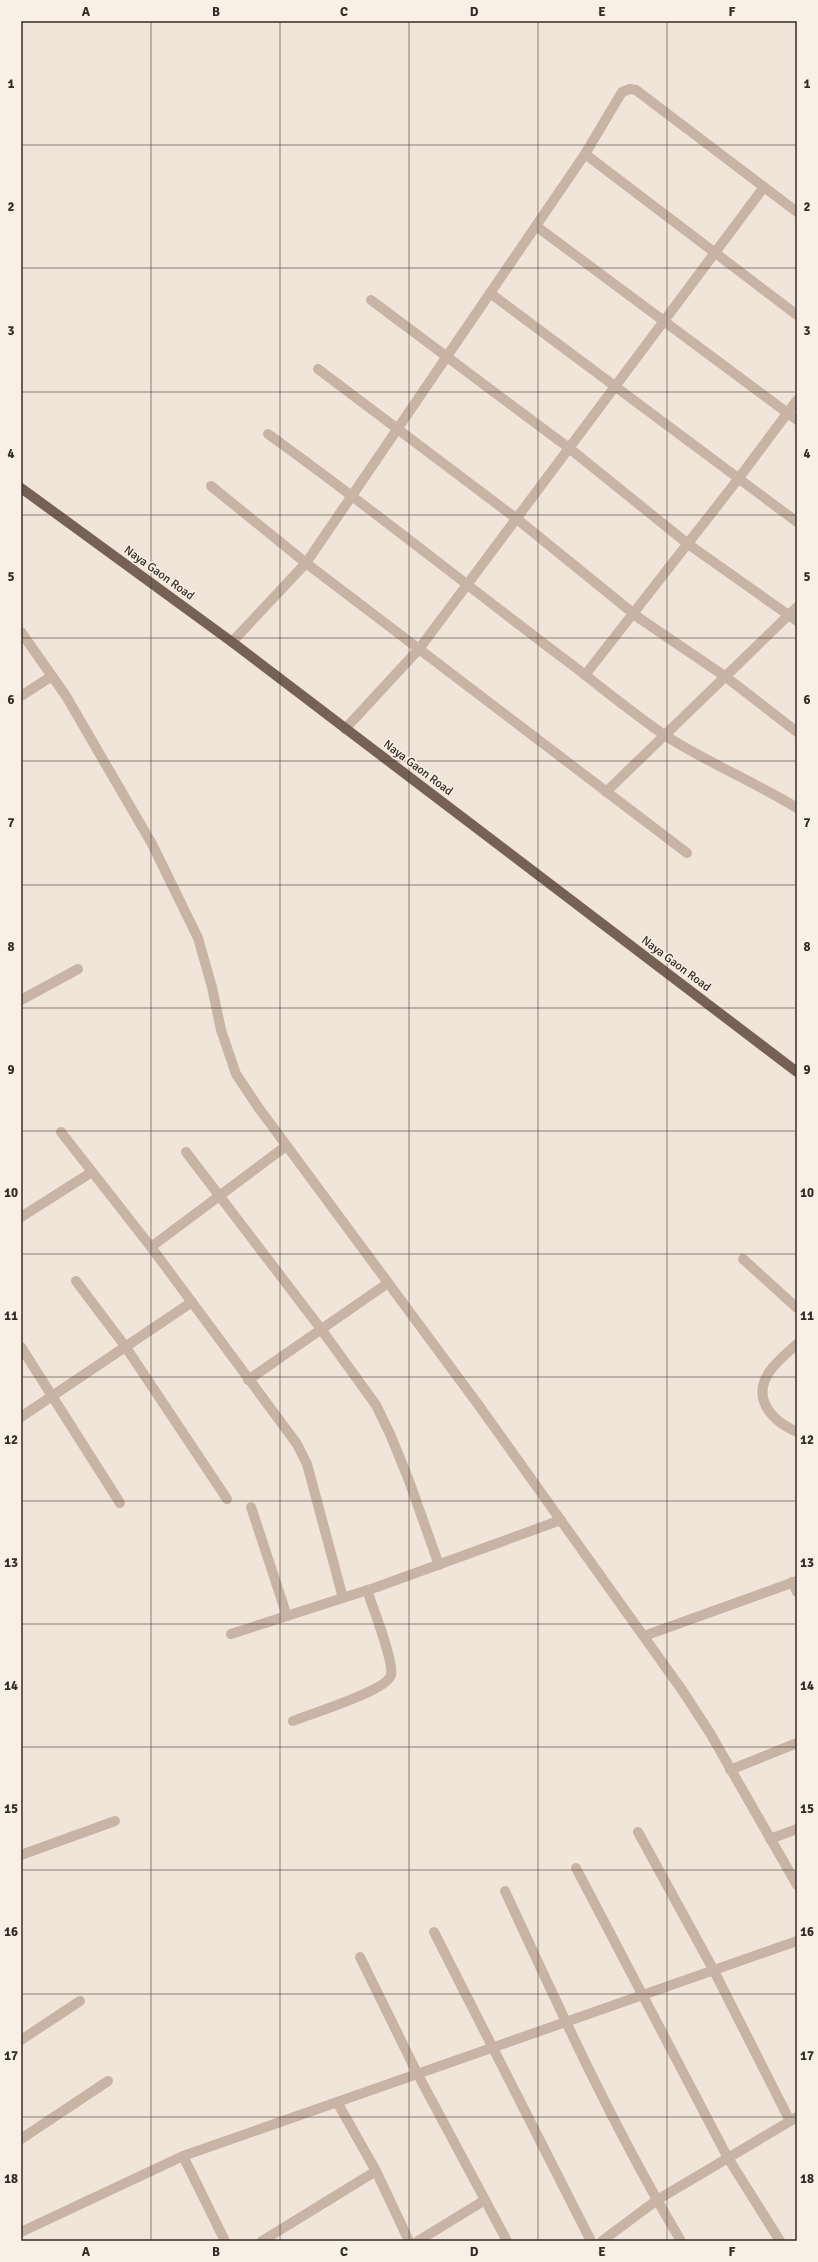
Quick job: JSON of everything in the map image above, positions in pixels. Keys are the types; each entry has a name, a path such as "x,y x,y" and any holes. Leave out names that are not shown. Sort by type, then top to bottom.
{"main road":[{"name":"Naya Gaon Road","path":"21,488 232,642 797,1072"}],"street":[{"path":"232,642 306,563 585,154 622,92 630,89 636,90 797,212"},
{"path":"585,154 797,315"},
{"path":"345,729 419,649 518,519 569,448 764,188"},
{"path":"536,226 797,420"},
{"path":"490,293 797,522"},
{"path":"371,300 569,448 688,544 793,618"},
{"path":"318,369 518,519 633,613 726,677 797,732"},
{"path":"585,675 739,478 797,400"},
{"path":"268,434 352,494 467,586 665,735 727,772 772,793 797,808"},
{"path":"211,486 306,563 687,853"},
{"path":"606,792 726,677 793,618 797,607"},
{"path":"21,632 66,696 152,844 198,938 212,987 221,1030 236,1074 286,1146 388,1283 644,1636 706,1727 797,1885"},
{"path":"21,696 52,676"},
{"path":"21,1000 78,969"},
{"path":"61,1132 192,1302 248,1380 297,1444 307,1464 343,1598"},
{"path":"150,1247 286,1146"},
{"path":"186,1152 321,1329 376,1405 388,1428 408,1478 439,1564"},
{"path":"21,1217 92,1172"},
{"path":"743,1259 797,1308"},
{"path":"76,1281 125,1346 227,1499"},
{"path":"248,1380 388,1283"},
{"path":"21,1417 192,1302"},
{"path":"797,1344 772,1368 762,1389 768,1411 781,1424 797,1432"},
{"path":"21,1346 120,1503"},
{"path":"251,1507 287,1616"},
{"path":"232,1634 367,1590 561,1520"},
{"path":"644,1636 794,1581 797,1592"},
{"path":"293,1720 368,1692 384,1684 391,1676 391,1665 388,1652 367,1590"},
{"path":"730,1770 797,1743"},
{"path":"21,1855 115,1821"},
{"path":"770,1839 797,1829"},
{"path":"602,2241 657,2200 794,2119 638,1832"},
{"path":"576,1868 641,1995 728,2158 780,2241"},
{"path":"505,1891 565,2022 657,2200 682,2241"},
{"path":"434,1932 591,2241"},
{"path":"21,2232 183,2156 713,1969 797,1941"},
{"path":"360,1956 417,2074 507,2241"},
{"path":"21,2040 80,2001"},
{"path":"21,2139 108,2081"},
{"path":"337,2102 376,2171 409,2241"},
{"path":"183,2156 225,2241"},
{"path":"262,2241 376,2171"},
{"path":"418,2241 485,2200"},
{"path":"21,2236 24,2241"}]}
